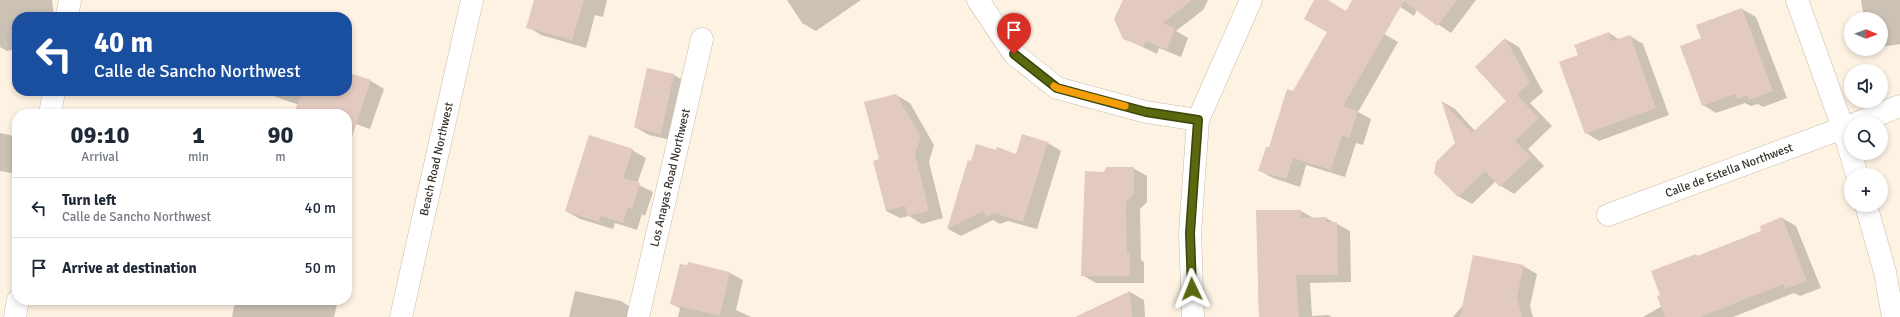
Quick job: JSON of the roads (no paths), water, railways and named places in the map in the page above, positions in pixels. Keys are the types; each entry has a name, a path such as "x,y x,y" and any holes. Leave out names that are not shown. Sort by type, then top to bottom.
{"street":[{"path":"68,12 70,0"},
{"name":"Beach Road Northwest","path":"401,317 472,0"},
{"path":"978,0 1014,54 1057,88 1146,112 1198,120"},
{"path":"1193,317 1190,233 1198,120 1251,0"},
{"path":"1797,0 1846,116"},
{"name":"Los Anayas Road Northwest","path":"638,317 702,39"},
{"path":"51,109 53,96"},
{"name":"Calle de Estella Northwest","path":"1875,116 1900,106"},
{"name":"Calle de Estella Northwest","path":"1608,215 1844,128"},
{"path":"1868,212 1885,272 1893,317"},
{"path":"15,317 17,305"}]}
